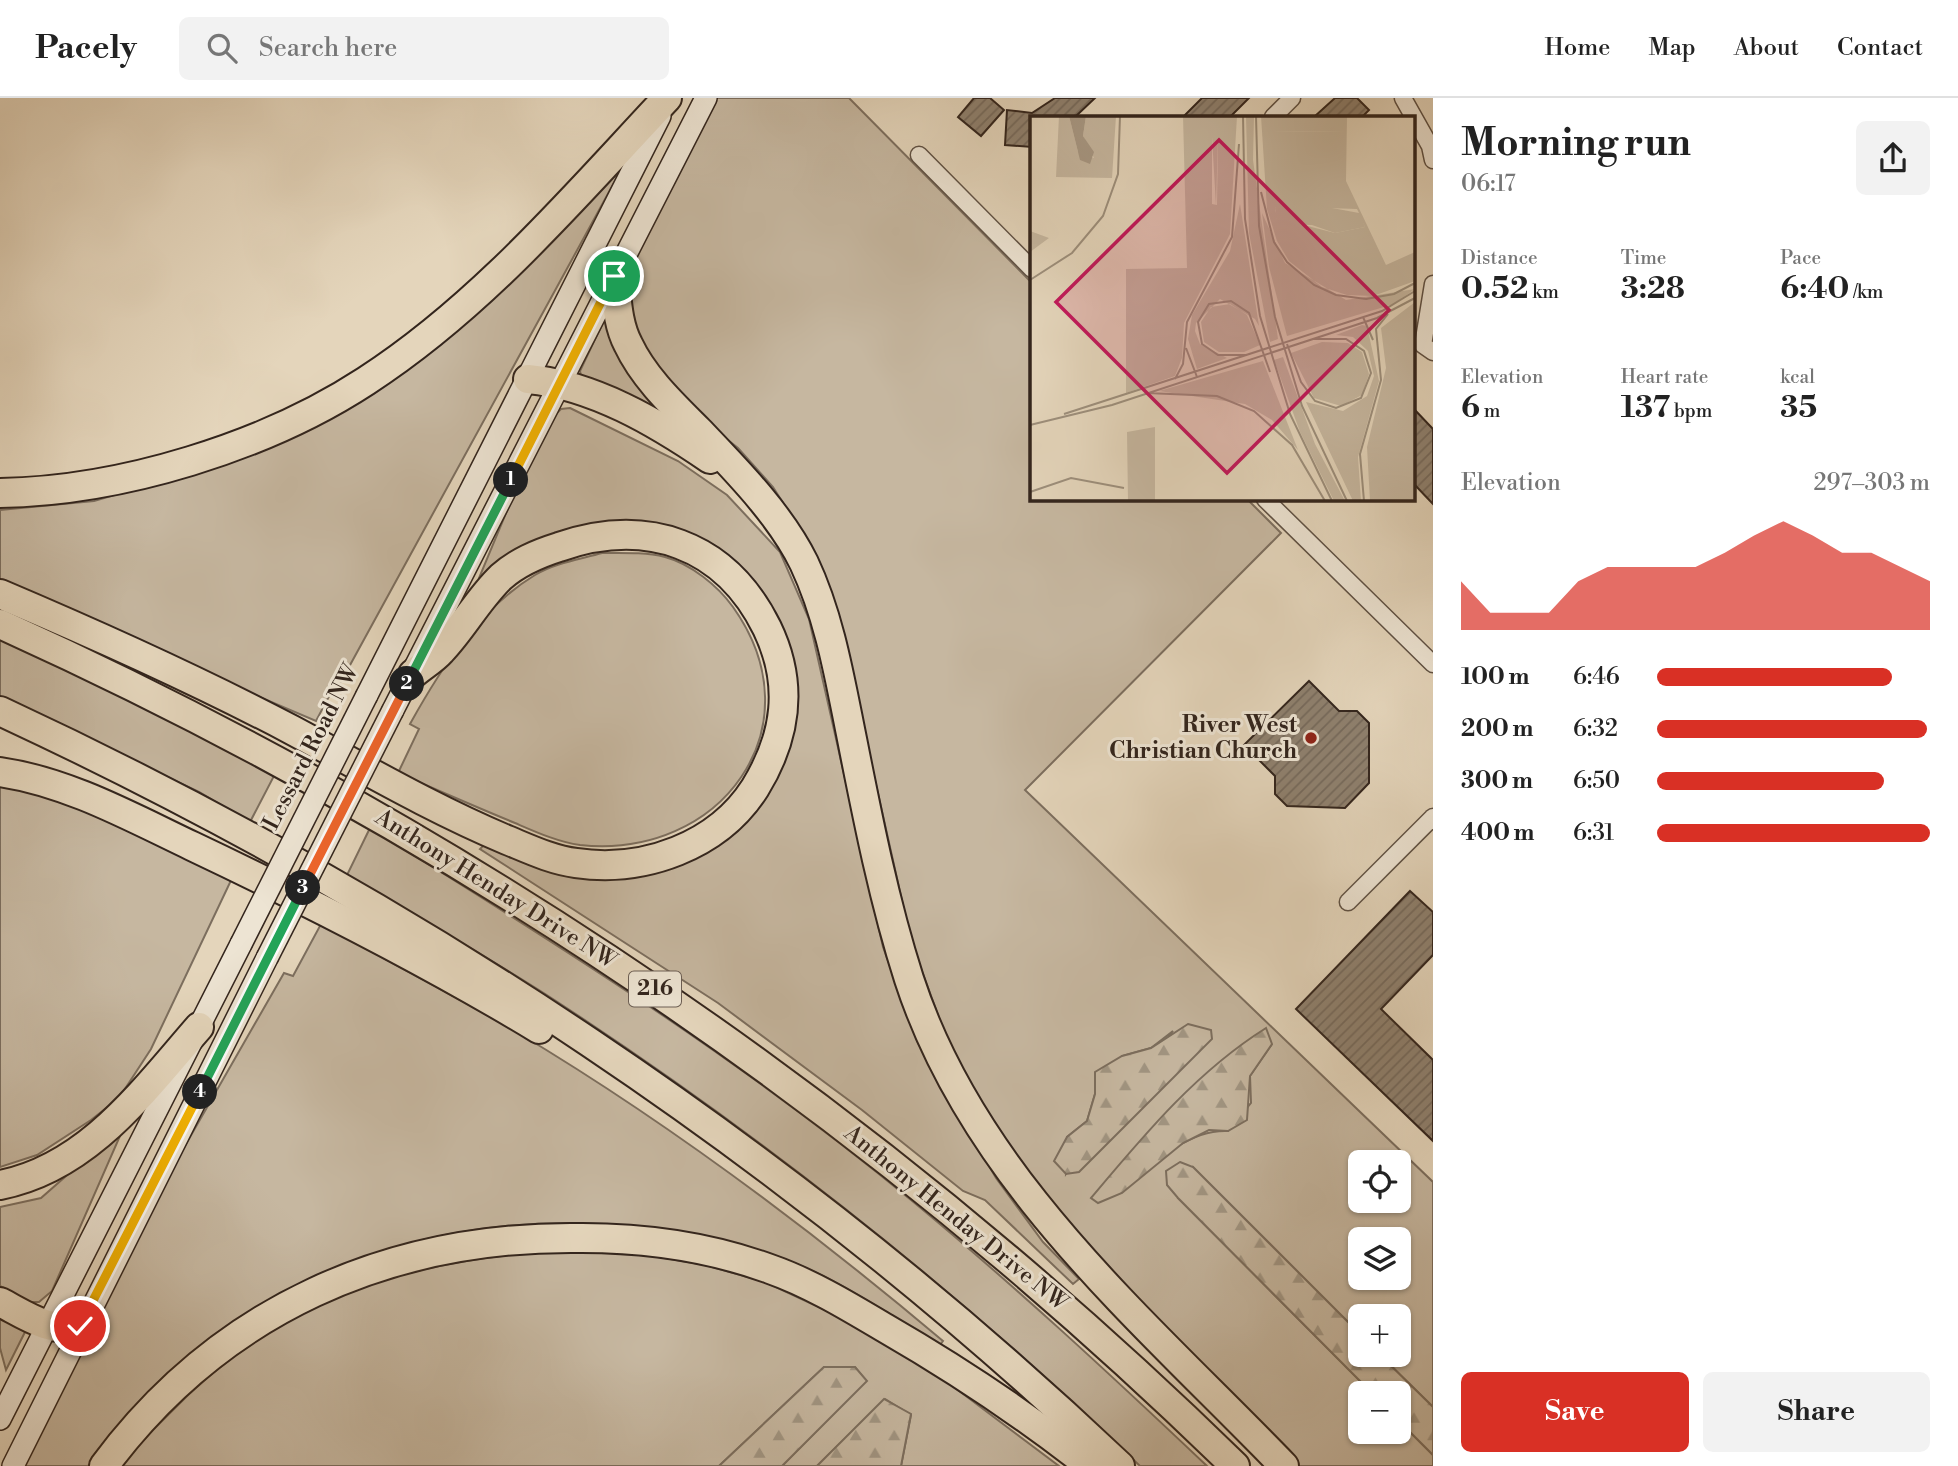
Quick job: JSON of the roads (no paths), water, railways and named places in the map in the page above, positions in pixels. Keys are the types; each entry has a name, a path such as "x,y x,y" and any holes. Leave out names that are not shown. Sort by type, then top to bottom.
{"highway":[{"path":"0,494 43,492 146,475 260,434 365,382 459,309 513,259 668,98"},
{"path":"614,276 626,342 643,370 758,498 793,543 818,601 835,654 881,875 909,981 937,1048 969,1110 1008,1167 1064,1240 1284,1466"},
{"path":"528,379 561,382 585,390 660,428 732,475 758,498"},
{"path":"0,594 250,708 469,824 539,853 576,863 625,864 673,853 707,837 733,818 748,799 782,733 783,695 780,665 758,611 729,573 674,540 646,535 600,534 528,557 500,578 441,652 412,674"},
{"name":"Anthony Henday Drive NW","path":"0,624 229,733 378,815 520,899 695,1016 872,1146 978,1232 1084,1324 1235,1466"},
{"path":"0,711 210,815 453,952 582,1035 787,1182 968,1329 1120,1466"},
{"path":"0,772 70,790 281,888 362,930 496,1003 668,1113 787,1182"},
{"path":"0,1185 24,1181 63,1162 94,1140 121,1115 199,1027"},
{"path":"104,1466 148,1413 182,1380 219,1349 286,1306 375,1266 422,1253 499,1240 559,1237 632,1238 708,1252 770,1269 845,1304 946,1363 1090,1466"},
{"path":"0,1302 47,1326 64,1330 80,1326"}],"main road":[{"name":"Lessard Road NW","path":"0,1419 668,98"},
{"path":"13,1466 80,1326 706,98"}],"street":[{"path":"1274,116 1292,98"},
{"path":"1404,98 1414,116"},
{"path":"1416,120 1432,150"},
{"path":"919,155 1030,267"},
{"path":"1428,339 1433,284"},
{"path":"1266,500 1433,664"},
{"path":"1348,902 1433,817"}],"place":[{"name":"River West Christian Church","path":"1311,738"}]}
